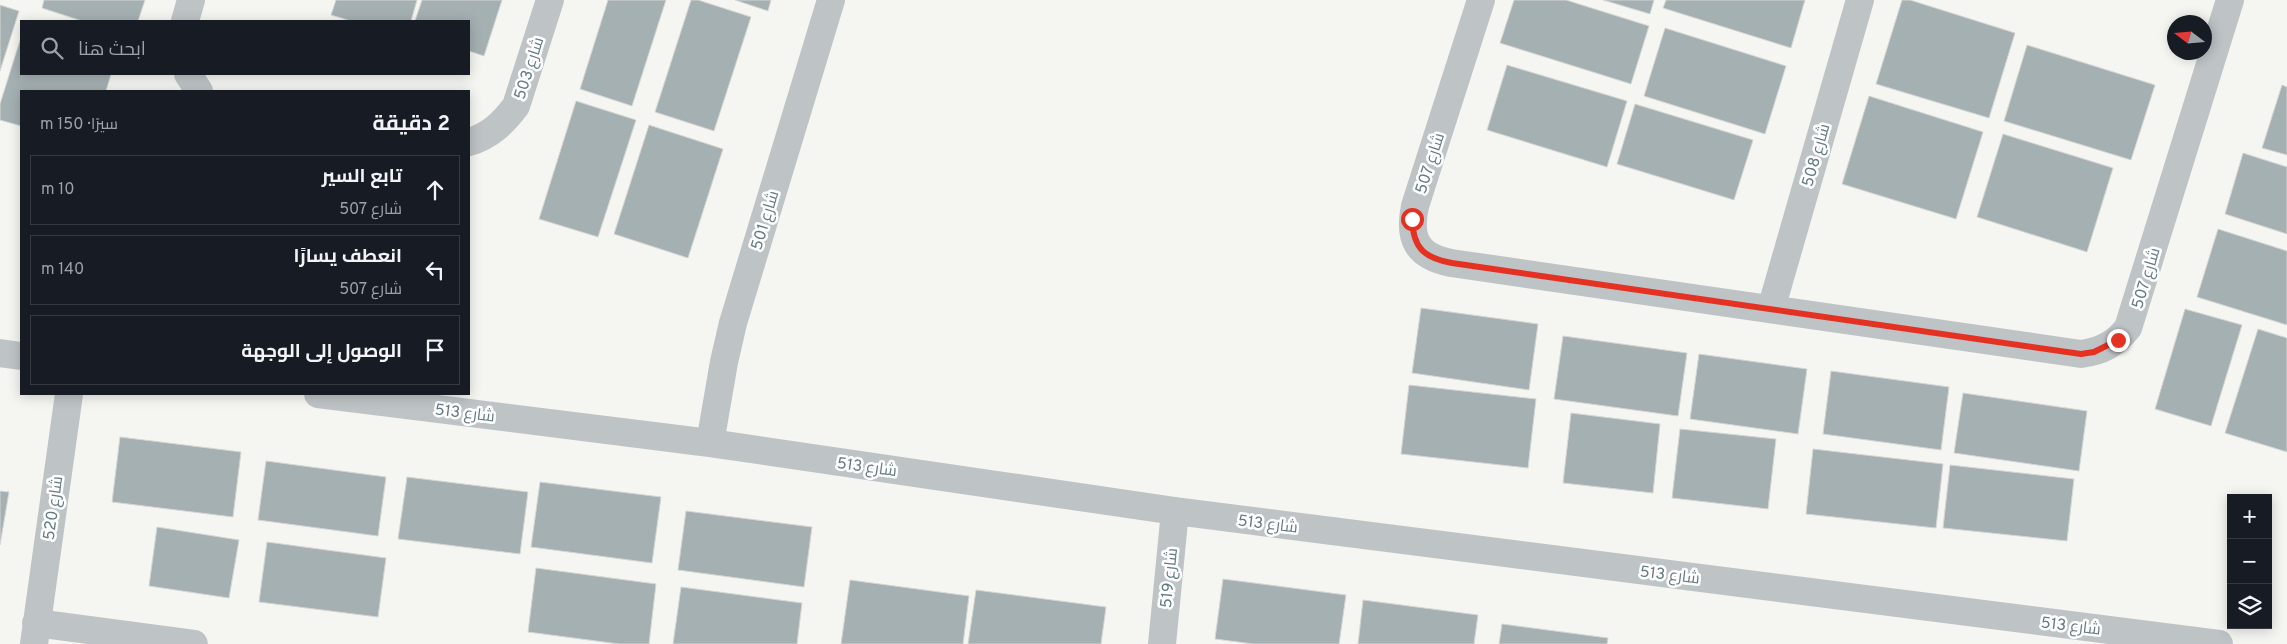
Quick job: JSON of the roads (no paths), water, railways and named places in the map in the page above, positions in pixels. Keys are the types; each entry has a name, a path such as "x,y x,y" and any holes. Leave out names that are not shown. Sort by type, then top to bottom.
{"street":[{"path":"185,20 191,0"},
{"name":"شارع 503","path":"470,142 491,132 505,121 516,106 550,0"},
{"name":"شارع 501","path":"710,442 733,323 831,0"},
{"name":"شارع 507","path":"1481,0 1415,206 1412,233 1417,246 1427,255 1452,263 2081,354 2094,352 2118,340 2128,328 2134,314 2230,0"},
{"name":"شارع 508","path":"1771,309 1860,0"},
{"path":"189,75 199,90"},
{"path":"0,353 20,356"},
{"name":"شارع 520","path":"69,395 35,633 194,644"},
{"name":"شارع 513","path":"326,395 710,442 1175,511 2213,644"},
{"name":"شارع 519","path":"1162,644 1175,511"}]}
